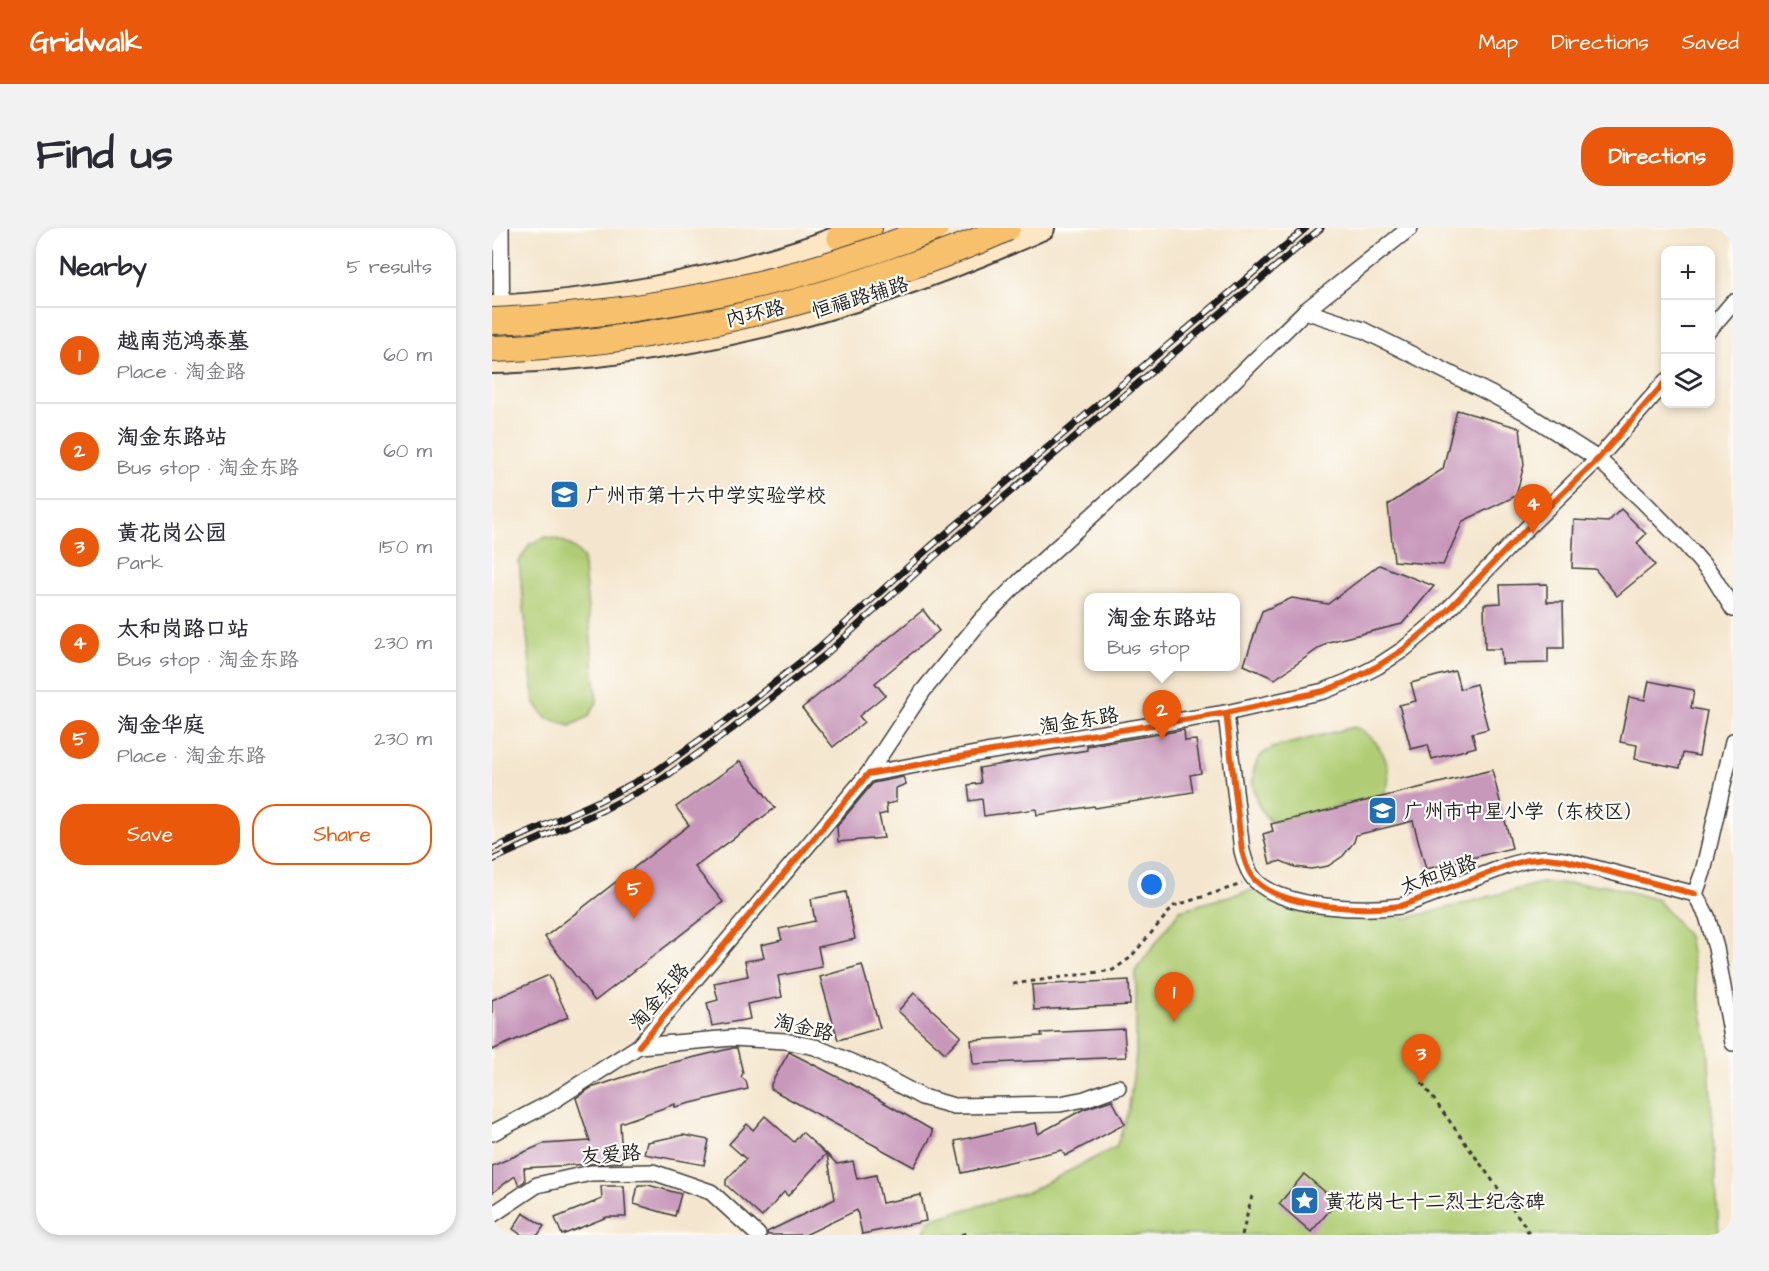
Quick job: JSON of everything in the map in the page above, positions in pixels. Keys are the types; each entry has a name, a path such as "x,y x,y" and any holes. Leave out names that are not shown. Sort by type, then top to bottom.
{"highway":[{"path":"850,232 869,228"},
{"name":"内环路","path":"495,312 566,317 705,297 779,280 935,228"},
{"name":"内环路","path":"495,358 700,326 786,306 935,258 1007,228"}],"main road":[{"name":"恒福路辅路","path":"495,358 595,355 652,347 763,325 918,279 992,251 1043,228"},
{"path":"495,312 674,285 760,263 850,232"}],"street":[{"path":"495,358 495,312 501,228"},
{"path":"868,774 923,691 982,619 1018,582 1152,461 1305,311 1410,228"},
{"path":"1715,322 1733,302"},
{"path":"1305,311 1363,330 1468,382 1523,411 1598,459 1644,501 1686,545 1712,575 1733,609"},
{"name":"淘金东路","path":"639,1046 868,774 986,752 1226,713 1324,691 1349,681 1404,649 1439,619 1598,459 1661,386"},
{"path":"1226,713 1242,851 1247,868 1255,880"},
{"path":"1733,741 1703,873 1695,894 1707,916 1716,948 1733,1043"},
{"name":"太和岗路","path":"1255,880 1276,894 1304,902 1348,908 1387,908 1401,906 1506,866 1546,858 1564,860 1695,894"},
{"name":"淘金路","path":"492,1132 550,1103 639,1046 732,1038 785,1041 815,1047 873,1071 922,1096 954,1106 1060,1104 1085,1099 1118,1087"},
{"name":"友爱路","path":"492,1215 537,1185 591,1173 653,1172 711,1192 758,1235"}],"path":[{"path":"1013,984 1113,970 1130,958 1174,906 1255,880"},
{"path":"1422,1083 1526,1227 1528,1235"},
{"path":"1242,1235 1253,1192"},
{"path":"962,1235 969,1232"}],"green space":[{"path":"546,537 567,543 583,558 597,702 588,717 570,726 546,718 534,702 519,562 530,544"},
{"path":"1354,727 1371,737 1383,755 1389,775 1384,794 1278,821 1270,821 1260,808 1254,790 1254,773 1261,756 1272,748"},
{"path":"1541,883 1606,885 1658,900 1688,936 1708,1046 1719,1235 923,1235 929,1220 1030,1191 1116,1147 1128,1114 1136,1054 1136,970 1180,910 1252,890 1317,910 1408,918"}],"building":[{"path":"1457,410 1520,428 1524,465 1516,496 1463,521 1443,565 1394,561 1388,505 1443,469"},
{"path":"1621,509 1646,534 1637,543 1655,565 1617,596 1595,569 1572,568 1574,520 1608,522"},
{"path":"1379,565 1434,586 1402,624 1328,642 1275,679 1244,665 1262,611 1292,598 1328,604"},
{"path":"1547,584 1547,602 1563,602 1564,648 1548,648 1548,663 1502,664 1501,649 1485,649 1484,604 1501,603 1500,585"},
{"path":"923,610 939,631 875,683 885,695 859,716 864,722 833,747 802,708"},
{"path":"1455,671 1460,689 1476,684 1488,729 1472,733 1476,747 1432,759 1428,745 1411,749 1399,705 1416,701 1411,683"},
{"path":"1649,681 1694,690 1691,708 1707,711 1699,756 1683,753 1680,768 1635,759 1637,745 1620,742 1629,697 1645,700"},
{"path":"1184,730 1185,741 1196,740 1201,773 1190,775 1193,792 1037,815 1036,809 984,816 982,799 970,801 968,785 981,783 979,768 1087,750 1087,746"},
{"path":"740,761 775,808 695,867 723,902 595,1001 545,937 689,825 676,807"},
{"path":"1492,770 1512,848 1426,869 1413,821 1356,835 1354,842 1343,856 1328,866 1311,869 1295,867 1281,861 1270,864 1263,834 1273,831 1271,824"},
{"path":"903,777 906,784 896,788 896,802 886,804 887,813 879,815 884,838 838,842 837,826 873,783"},
{"path":"846,892 855,939 818,947 822,967 778,976 782,997 747,1004 750,1019 712,1026 707,1003 718,1000 714,983 748,976 745,961 764,958 761,945 782,940 779,929 815,921 811,899"},
{"path":"862,965 880,1028 838,1040 820,977"},
{"path":"549,975 568,1017 492,1050 492,1000"},
{"path":"1129,980 1130,1005 1034,1010 1032,985"},
{"path":"914,993 961,1036 945,1053 898,1011"},
{"path":"1124,1029 1126,1057 973,1064 971,1040 1042,1036 1041,1033"},
{"path":"737,1048 743,1073 741,1077 746,1081 748,1089 675,1107 675,1104 620,1123 622,1162 524,1168 525,1181 519,1185 515,1176 492,1193 492,1166 543,1144 590,1141 576,1098 591,1088 654,1067"},
{"path":"789,1052 857,1087 932,1130 932,1135 914,1167 771,1089 771,1084"},
{"path":"1112,1100 1125,1124 1065,1156 1062,1150 962,1173 955,1141 1036,1123 1038,1134 1084,1109"},
{"path":"765,1116 794,1142 802,1132 826,1154 788,1196 784,1192 762,1217 726,1185 726,1180 746,1159 729,1144 747,1124 753,1130"},
{"path":"683,1135 709,1140 704,1165 644,1154 647,1142"},
{"path":"827,1154 837,1164 853,1161 857,1179 876,1175 882,1203 921,1195 926,1221 862,1234 857,1210 805,1235 768,1235 767,1232 835,1199"},
{"path":"1304,1174 1337,1202 1311,1232 1279,1204"},
{"path":"638,1185 648,1185 681,1194 675,1216 634,1204"},
{"path":"601,1186 624,1186 626,1217 607,1217 562,1235 555,1218 602,1199"},
{"path":"523,1213 544,1226 538,1235 522,1235 513,1229"}],"railway":[{"path":"492,849 599,801 656,771 726,721 818,648 930,547 1306,228"},
{"path":"492,860 603,810 661,780 732,729 825,655 937,554 1321,228"}],"cycle path":[{"path":"639,1046 868,774 986,752 1226,713 1324,691 1349,681 1404,649 1439,619 1598,459 1661,387"},
{"path":"1226,713 1244,859 1256,881 1269,890 1286,897 1305,903 1346,908 1401,906 1507,866 1527,860 1546,858 1564,860 1695,894"}],"place":[{"name":"广州市第十六中学实验学校","path":"565,495"},
{"name":"太和岗路口站","path":"1533,534"},
{"name":"淘金东路站","path":"1162,740"},
{"name":"广州市中星小学（东校区）","path":"1383,811"},
{"name":"淘金华庭","path":"634,919"},
{"name":"越南范鸿泰墓","path":"1174,1022"},
{"name":"黄花岗公园","path":"1421,1084"},
{"name":"黄花岗七十二烈士纪念碑","path":"1304,1201"}]}
